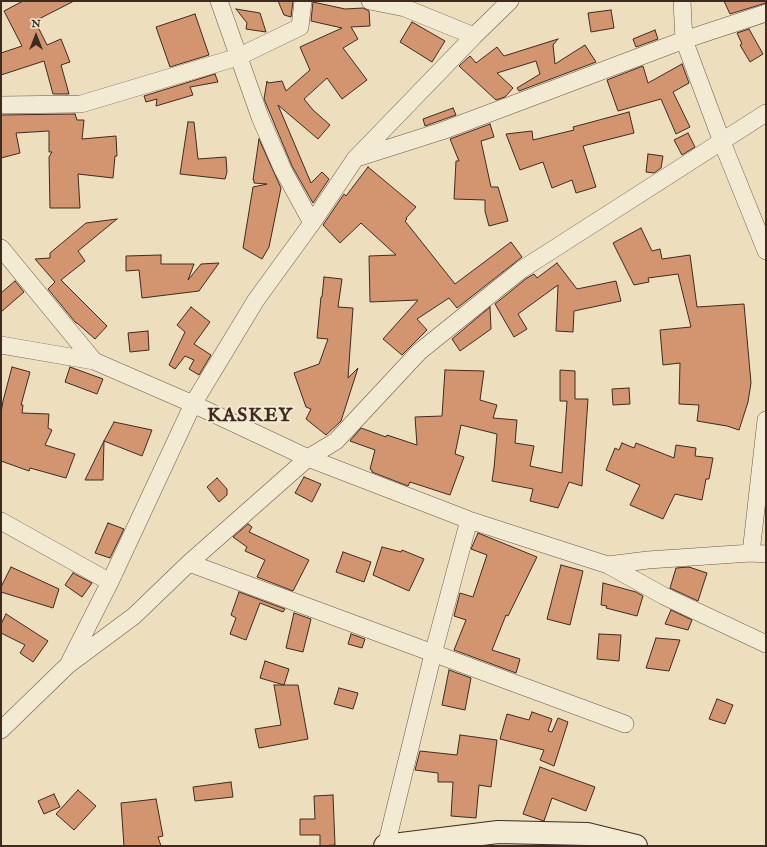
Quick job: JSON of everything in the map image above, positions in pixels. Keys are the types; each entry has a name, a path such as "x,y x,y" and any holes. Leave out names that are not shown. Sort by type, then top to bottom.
{"main road":[{"path":"386,846 498,832 587,834 636,846"}],"street":[{"path":"218,1 260,117 283,170 312,223"},
{"path":"1,106 81,104 238,56 300,27 303,1"},
{"path":"370,1 405,8 474,36"},
{"path":"68,665 110,582 192,404 256,300 312,223 355,159 510,1"},
{"path":"682,1 684,40 722,142 766,250"},
{"path":"355,159 442,131 684,40 766,13"},
{"path":"1,730 68,665 134,616 189,563 308,458 336,441 419,352 521,270 766,113"},
{"path":"1,248 94,361"},
{"path":"1,346 94,361 192,404 308,458 470,520 608,565 664,596 766,644"},
{"path":"608,565 648,560 758,554 766,420"},
{"path":"386,846 433,654 470,520"},
{"path":"1,521 110,582"},
{"path":"189,563 625,724"}],"building":[{"path":"23,1 74,1 35,21 47,45 61,39 70,62 61,65 69,94 53,94 44,61 1,75 1,53 22,46 4,11"},
{"path":"278,1 293,1 291,17 284,15"},
{"path":"724,1 766,1 766,3 730,14"},
{"path":"313,2 345,9 363,8 369,11 370,26 351,27 358,39 343,48 367,80 342,99 327,78 304,99 313,110 330,125 318,139 278,105 311,183 322,172 329,179 313,203 292,166 264,99 267,81 268,83 282,81 286,91 310,70 300,47 342,28 311,21"},
{"path":"236,9 260,13 266,32 246,29 247,23"},
{"path":"611,10 614,28 591,32 588,13"},
{"path":"195,14 209,55 170,67 156,27"},
{"path":"412,22 445,41 432,62 400,42"},
{"path":"749,29 763,54 750,62 740,45 742,44 737,33"},
{"path":"655,30 658,39 636,47 633,39"},
{"path":"558,39 553,45 555,64 585,45 596,62 519,91 517,88 540,74 536,61 497,73 513,88 505,97 496,100 459,66 470,56 476,63 497,47 504,56"},
{"path":"682,64 689,83 673,92 690,127 676,134 661,99 618,111 607,80 643,66 648,83"},
{"path":"215,74 218,82 190,87 193,95 156,106 157,99 146,102 144,96"},
{"path":"453,108 456,115 425,126 423,119"},
{"path":"629,112 634,133 583,146 596,187 576,193 572,180 552,188 543,162 520,170 506,134 532,131 533,140 574,130 573,127"},
{"path":"75,114 77,120 84,120 82,139 116,136 117,156 115,156 113,178 78,174 80,208 50,208 49,157 52,152 49,152 49,131 16,133 20,153 1,158 1,115"},
{"path":"188,122 194,122 198,159 226,157 227,172 225,179 180,174"},
{"path":"490,124 494,137 481,141 491,187 498,187 508,221 489,226 485,211 485,200 454,199 456,161 459,161 450,139"},
{"path":"688,133 695,147 682,155 674,140"},
{"path":"259,139 281,188 269,247 262,259 243,248 253,187 267,184 254,183 253,180"},
{"path":"648,154 663,156 661,168 654,173 646,172"},
{"path":"368,167 416,207 405,221 455,284 511,242 522,257 457,308 449,298 417,319 427,330 402,355 383,339 418,300 370,302 369,256 396,255 361,223 340,243 323,225 344,194 346,196"},
{"path":"117,219 78,251 85,261 61,280 107,326 95,339 76,323 48,289 55,282 35,259 50,258 50,253 86,223"},
{"path":"641,228 652,251 660,249 662,259 690,255 697,307 744,304 751,383 748,402 739,430 727,426 697,421 699,405 679,404 680,363 663,365 660,330 691,327 678,274 648,278 649,282 634,285 613,243"},
{"path":"161,255 161,264 194,264 188,280 201,264 219,263 199,291 142,298 139,270 126,271 126,256"},
{"path":"557,263 577,289 616,281 621,301 574,311 573,332 556,331 558,285 518,314 527,329 514,337 495,304 527,278 534,274 537,278"},
{"path":"324,277 342,279 338,307 353,308 348,378 358,368 341,421 326,435 306,419 311,409 306,407 294,373 319,364 328,339 317,338"},
{"path":"15,281 24,292 1,312 1,293"},
{"path":"191,307 210,322 194,344 211,355 199,375 189,369 194,360 185,356 175,369 169,365 185,332 177,325"},
{"path":"490,307 491,329 460,351 452,339"},
{"path":"148,331 149,350 130,352 128,333"},
{"path":"12,367 30,372 21,405 23,405 22,413 49,414 48,428 52,430 45,445 75,454 66,478 30,468 29,471 1,461 1,413"},
{"path":"70,367 103,379 97,394 65,382"},
{"path":"445,370 484,371 480,400 497,405 493,418 517,420 515,443 534,446 530,466 562,473 567,401 560,401 560,370 575,371 575,399 588,399 582,486 569,482 558,508 530,501 533,489 492,481 497,434 461,425 455,454 464,457 450,495 410,482 408,486 372,472 370,469 375,450 350,441 361,428 386,437 387,435 417,445 415,417 442,416"},
{"path":"629,388 630,404 613,405 612,389"},
{"path":"114,422 152,430 142,456 104,441"},
{"path":"104,441 103,480 85,480"},
{"path":"622,443 634,448 636,443 674,458 676,445 696,448 695,456 713,458 709,479 706,479 702,500 675,494 663,519 630,505 640,485 606,470 615,448 619,450"},
{"path":"304,477 321,484 312,502 295,493"},
{"path":"217,478 227,489 227,495 219,502 207,487"},
{"path":"108,523 124,529 110,558 95,553"},
{"path":"248,524 252,527 249,532 309,560 293,591 257,577 265,560 245,551 247,547 233,537"},
{"path":"478,533 537,557 508,616 506,615 492,650 520,659 516,673 454,650 466,620 454,616 460,593 473,597 487,555 471,549"},
{"path":"382,547 401,552 402,550 424,559 409,591 373,575"},
{"path":"343,552 371,562 364,582 336,572"},
{"path":"561,565 583,571 570,625 547,619"},
{"path":"11,567 59,589 53,608 1,592 1,587"},
{"path":"689,567 707,573 698,601 670,588 676,568"},
{"path":"73,573 92,583 82,597 65,585"},
{"path":"603,583 636,592 643,596 637,616 606,608 607,606 601,605"},
{"path":"239,592 285,609 283,612 260,603 246,640 230,634 236,618 231,615"},
{"path":"671,610 692,620 688,630 665,624"},
{"path":"294,613 311,619 303,652 286,648"},
{"path":"6,614 48,641 33,662 20,653 25,645 1,633 1,624"},
{"path":"351,634 365,639 362,648 348,644"},
{"path":"599,634 621,635 619,661 597,659"},
{"path":"656,638 680,640 669,671 646,668"},
{"path":"265,661 289,669 284,685 260,678"},
{"path":"449,670 471,678 465,710 442,705"},
{"path":"274,685 298,685 308,739 259,748 255,729 281,725"},
{"path":"339,688 358,693 353,709 334,704"},
{"path":"717,699 733,705 725,724 709,719"},
{"path":"532,712 552,719 548,731 552,732 558,718 568,722 554,766 540,760 544,750 500,739 507,714 529,720"},
{"path":"460,735 497,740 491,787 479,785 476,818 451,816 453,782 438,782 438,773 415,770 420,751 457,755"},
{"path":"540,767 595,787 586,811 552,798 544,821 523,814"},
{"path":"231,782 233,797 195,801 193,787"},
{"path":"78,790 96,806 74,830 56,814"},
{"path":"54,794 60,807 44,814 38,801"},
{"path":"333,795 335,845 320,846 320,835 300,835 300,819 315,819 314,796"},
{"path":"156,799 163,836 158,837 161,846 124,846 121,803"}],"district":[{"name":"KASKEY","path":"250,417"}]}
